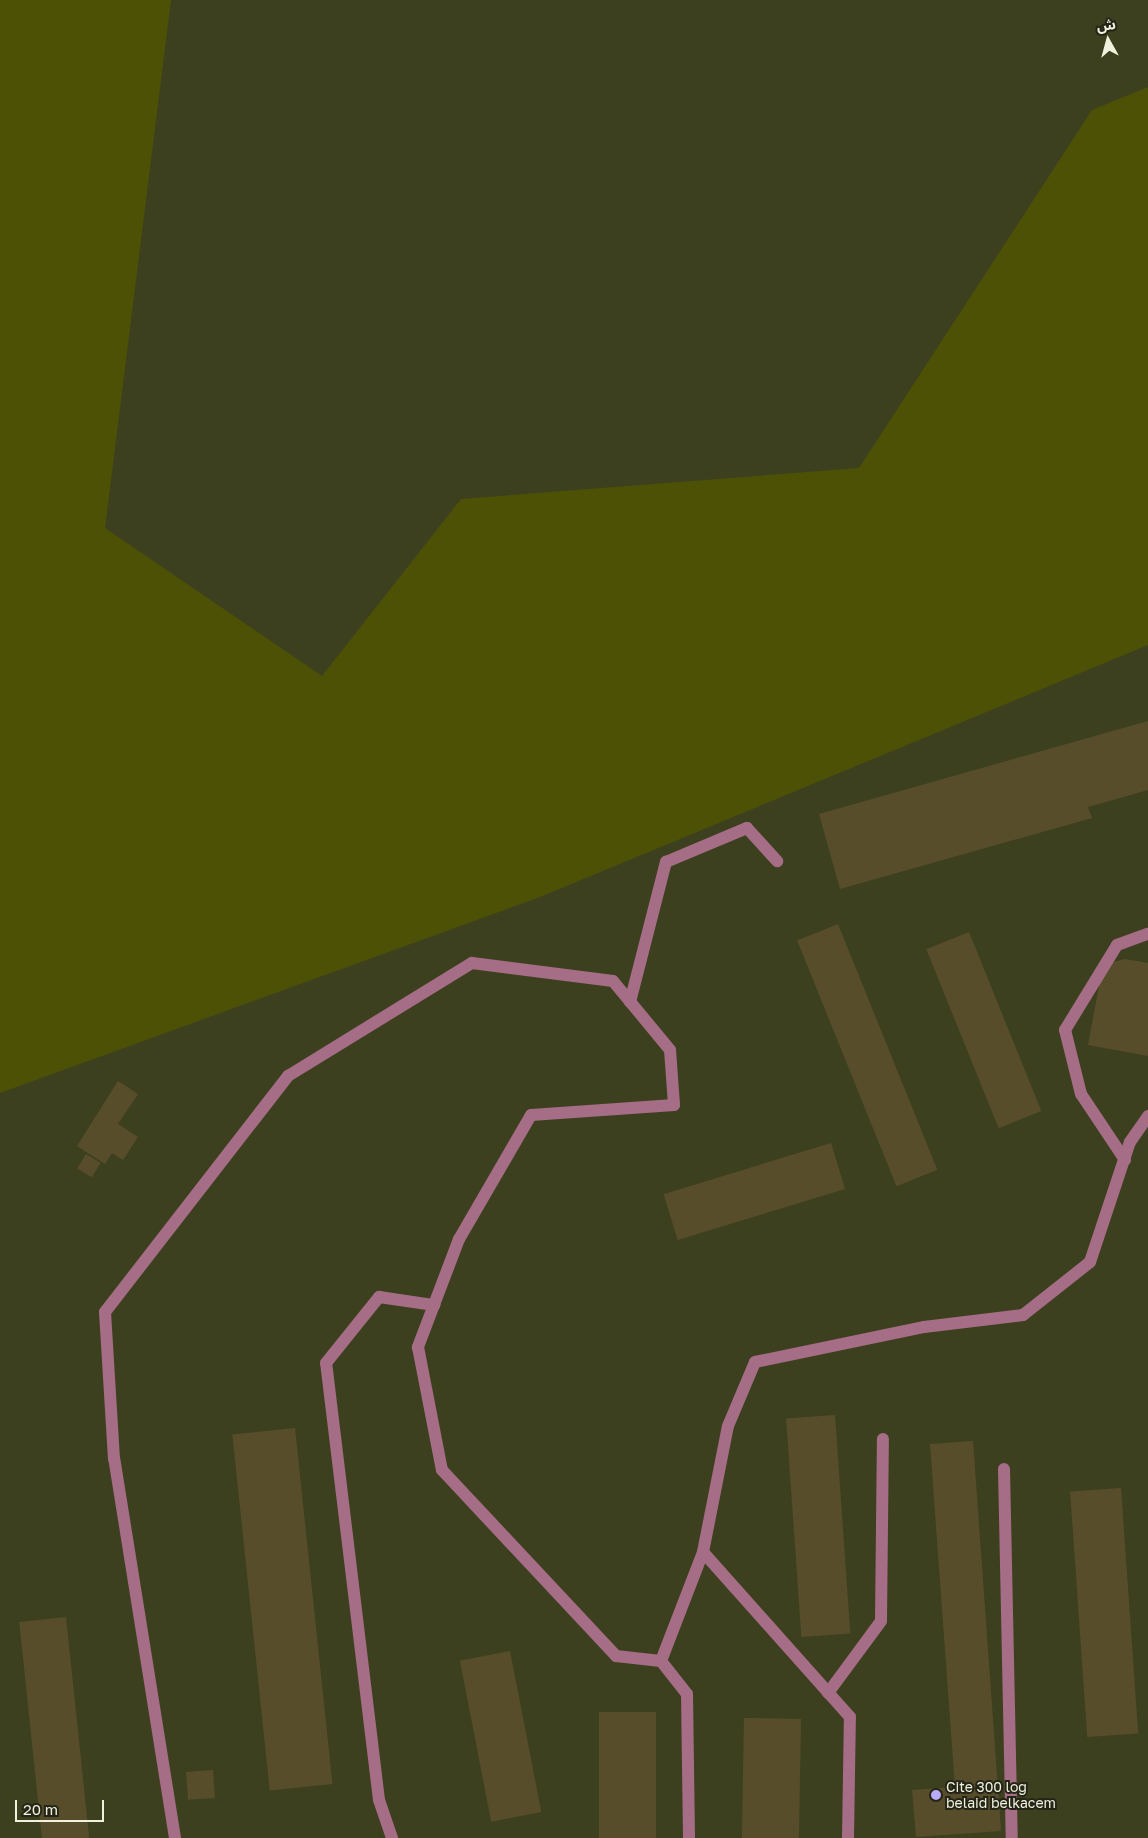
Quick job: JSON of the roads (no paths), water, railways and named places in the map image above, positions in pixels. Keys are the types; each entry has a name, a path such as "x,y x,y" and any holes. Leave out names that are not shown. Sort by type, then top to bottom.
{"street":[{"path":"630,1002 666,862 747,828 778,861"},
{"path":"1125,1160 1081,1094 1065,1030 1117,944 1148,934"},
{"path":"176,1838 114,1459 105,1312 288,1076 472,963 613,981 670,1050 674,1105 531,1115 459,1240 418,1347 442,1470 616,1656 661,1661 687,1694 689,1838"},
{"path":"661,1661 703,1552 728,1426 755,1362 924,1327 1023,1314 1090,1262 1130,1142 1148,1116"},
{"path":"392,1838 378,1800 326,1364 379,1297 434,1305"},
{"path":"828,1692 882,1621 882,1439"},
{"path":"1004,1469 1012,1838"},
{"path":"703,1552 850,1717 848,1838"}],"place":[{"name":"Cite 300 log belaid belkacem","path":"936,1795"}]}
